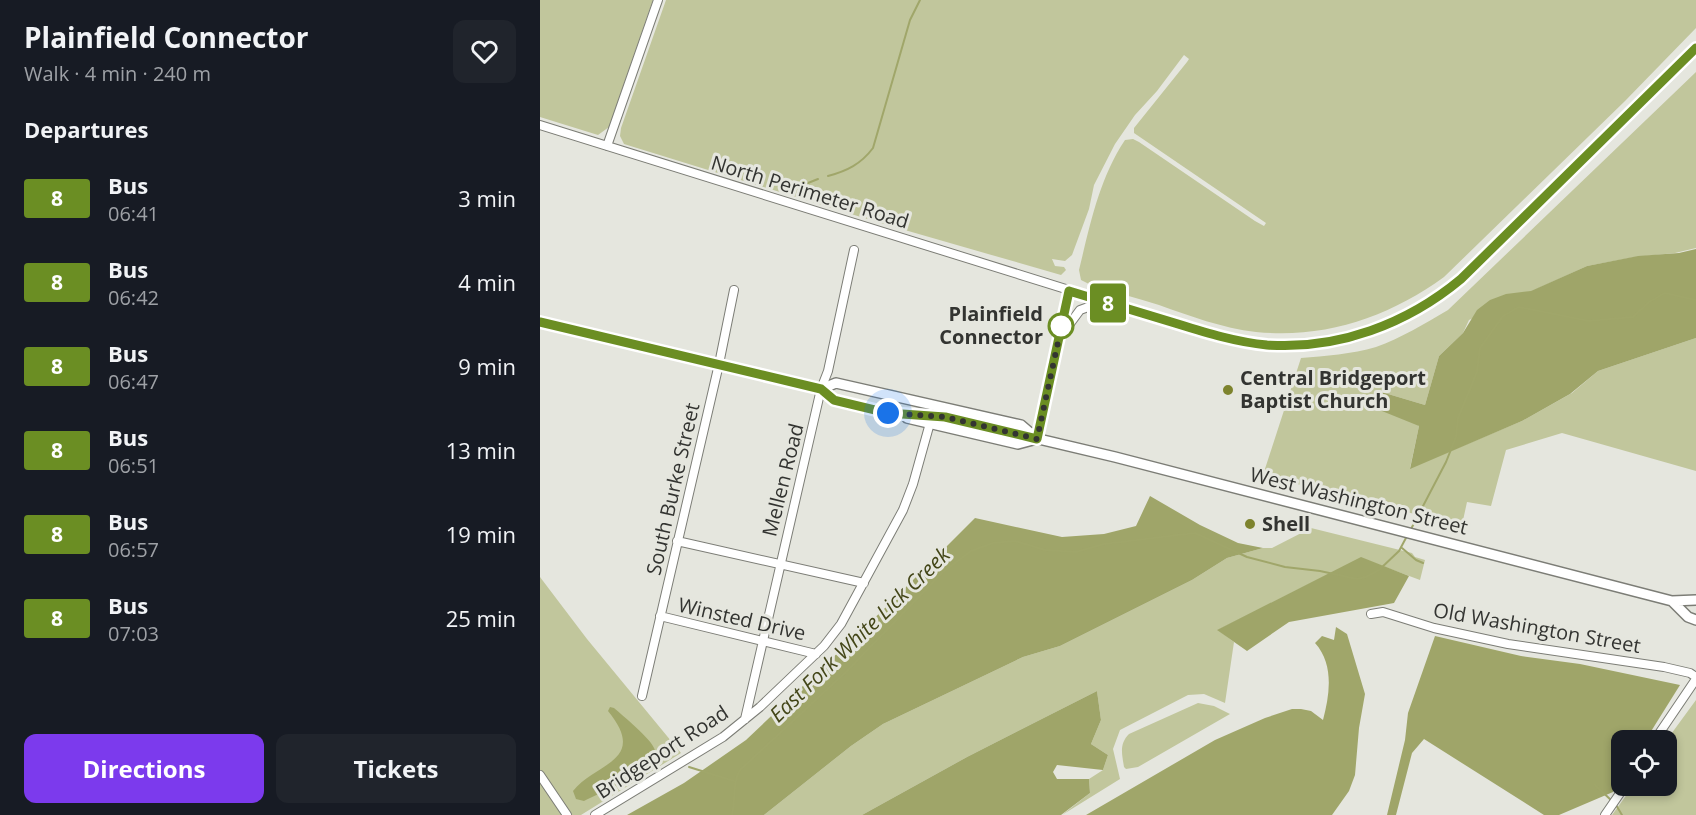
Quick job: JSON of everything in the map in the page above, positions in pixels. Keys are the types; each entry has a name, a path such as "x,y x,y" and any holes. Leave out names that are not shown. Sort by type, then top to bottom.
{"main road":[{"name":"West Washington Street","path":"540,322 821,389 834,400 1018,444 1037,439"},
{"name":"West Washington Street","path":"821,389 836,383 1021,425 1037,439 1672,601 1696,600"},
{"path":"888,413 945,417 1037,439"},
{"name":"West Washington Street","path":"1672,601 1688,617 1696,620"}],"street":[{"path":"607,146 658,0"},
{"name":"North Perimeter Road","path":"540,126 1223,338 1267,345 1316,344 1340,340 1381,327 1426,305 1461,279 1696,48"},
{"name":"Mellen Road","path":"745,719 821,389 828,371 854,250"},
{"name":"South Burke Street","path":"642,696 734,290"},
{"path":"1037,439 1069,291"},
{"path":"1058,341 1080,310 1103,301"},
{"name":"Bridgeport Road","path":"595,815 693,756 745,719 816,654 841,624 889,537 908,498 930,423"},
{"path":"678,541 864,583"},
{"name":"Old Washington Street","path":"1371,614 1383,612 1434,628 1478,638 1664,667 1690,673 1696,678"},
{"name":"Winsted Drive","path":"660,616 816,654"},
{"path":"1661,730 1696,678"},
{"path":"540,775 567,815"},
{"path":"1608,812 1619,796"}],"shaded area":[{"path":"540,0 653,0 609,127 598,135 540,117"},
{"path":"666,0 1696,0 1696,28 1625,101 1444,277 1379,314 1331,328 1282,333 1256,332 1219,325 1151,302 1093,286 1081,280 1079,270 1096,203 1108,170 1125,140 1133,139 1139,142 1255,221 1264,226 1266,223 1134,133 1134,128 1189,59 1184,55 1157,91 1135,115 1115,144 1094,185 1089,209 1072,255 1065,261 1052,259 1055,266 1064,267 1066,270 1061,275 877,222 624,144 620,136 621,128"},
{"path":"1696,72 1696,248 1587,266 1469,320 1463,333 1439,356 1425,405 1378,391 1419,426 1410,468 1522,421 1572,393 1598,371 1696,338 1696,471 1562,433 1506,450 1491,506 1467,502 1462,525 1263,475 1301,358 1348,353 1376,347 1448,310"},
{"path":"1696,249 1696,338 1598,371 1570,394 1522,421 1410,469 1419,426 1372,407 1378,391 1425,405 1439,356 1463,333 1477,310 1490,300 1506,294 1531,291 1587,266 1638,256 1679,253"},
{"path":"1150,496 1200,525 1238,543 1263,548 1227,558 1192,580 1060,646 1023,657 883,724 851,746 764,815 627,815 684,783 746,740 885,608 975,518 1062,537 1104,534 1136,526"},
{"path":"1311,528 1412,553 1415,557 1425,560 1420,580 1361,558 1218,630 1234,642 1225,703 1204,694 1188,695 1120,730 1113,749 1120,779 1062,815 1090,793 1089,779 1103,770 1108,755 1091,744 1101,720 1097,691 967,757 862,815 764,815 851,746 883,724 1023,657 1060,646 1192,580 1227,558 1263,548 1272,548"},
{"path":"1361,557 1409,576 1394,603 1289,622 1247,651 1217,630"},
{"path":"540,577 587,639 681,753 581,815 540,815"},
{"path":"1336,627 1347,634 1365,694 1355,775 1349,791 1332,815 1086,815 1215,740 1265,718 1292,709 1301,709 1311,711 1323,720 1329,690 1328,670 1321,651 1315,643 1322,636 1334,640"},
{"path":"1435,636 1521,656 1580,664 1680,685 1652,730 1611,730 1611,793 1559,815 1544,815 1424,739 1412,753 1396,815 1387,815 1405,740 1408,713"},
{"path":"1097,691 1101,720 1091,744 1108,755 1103,770 1057,765 1053,772 1057,779 1089,779 1090,793 1061,815 862,815 967,757"},
{"path":"1696,700 1696,815 1612,815 1626,796 1677,796 1677,730 1674,730"},
{"path":"1198,703 1214,706 1230,714 1138,767 1126,769 1124,767 1122,745 1129,734"},
{"path":"610,707 629,721 652,744 655,751 654,761 641,772 610,789 584,801 576,799 573,791 605,767 621,751 623,741 619,728 608,711"}],"waterway":[{"path":"828,176 853,166 873,148 910,20 920,0"},
{"path":"803,191 808,183 818,179"},
{"name":"East Fork White Lick Creek","path":"1410,531 1446,462 1456,437 1458,418 1477,372 1480,348 1503,316 1519,307 1589,321 1633,317 1649,302 1665,293 1696,300"},
{"name":"East Fork White Lick Creek","path":"732,815 736,781 740,770 846,672 943,572 971,551 993,543 1015,541 1045,550 1076,552 1104,544 1195,533 1247,557 1285,567 1320,571 1357,579 1379,570 1399,551 1407,536"},
{"path":"1402,548 1423,563"},
{"path":"689,767 734,781"},
{"path":"1595,785 1612,801"},
{"path":"1616,805 1622,815"}],"bus line":[{"name":"8","path":"540,322 821,389 834,400 888,413 945,417 1037,439 1069,291 1223,338 1267,345 1316,344 1340,340 1381,327 1426,305 1461,279 1696,48"}],"place":[{"name":"Plainfield Connector","path":"1061,326"},
{"name":"Central Bridgeport Baptist Church","path":"1228,390"},
{"name":"Shell","path":"1250,524"}],"route":[{"path":"888,413 945,417 1037,439 1062,324 1061,326"}]}
